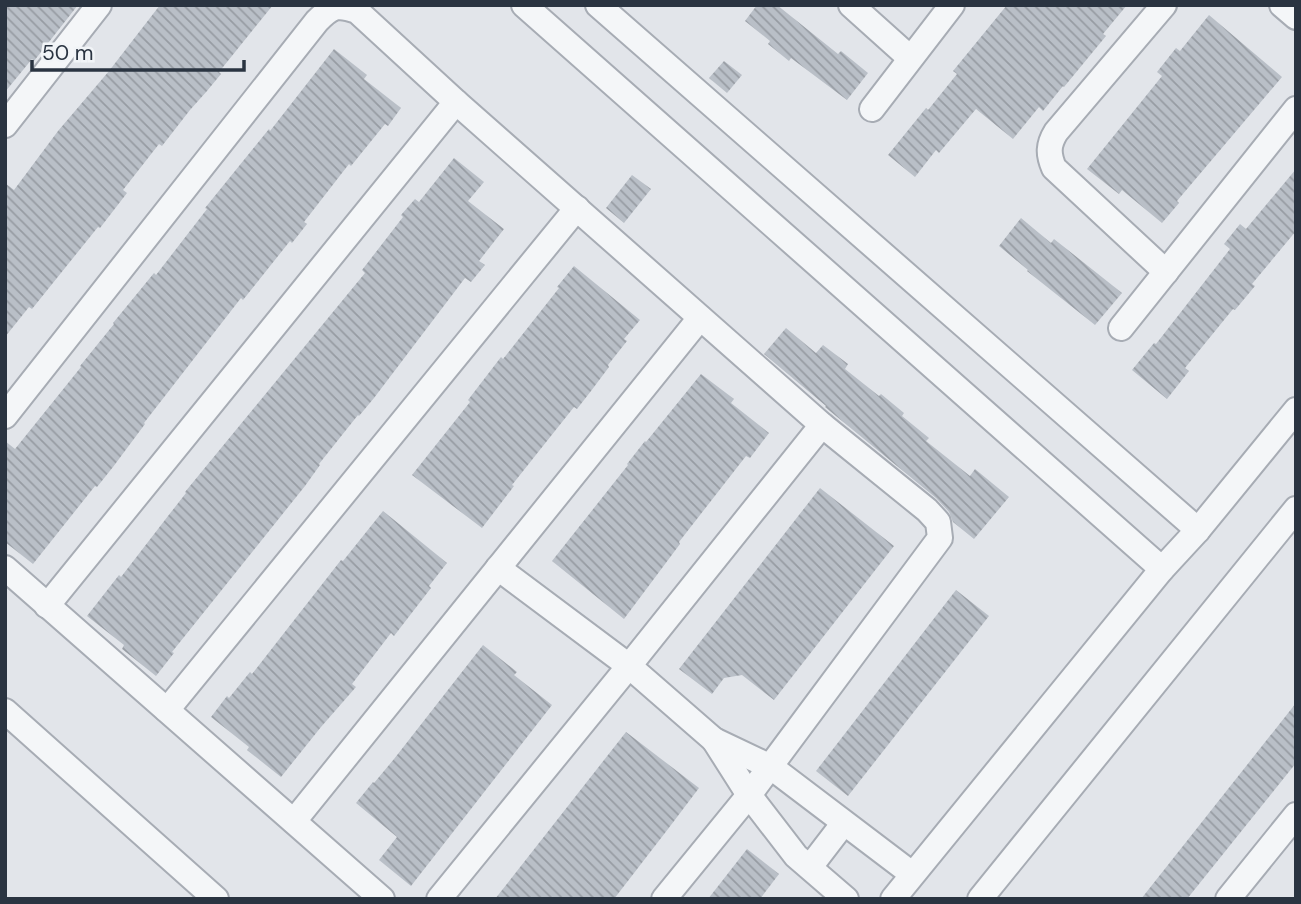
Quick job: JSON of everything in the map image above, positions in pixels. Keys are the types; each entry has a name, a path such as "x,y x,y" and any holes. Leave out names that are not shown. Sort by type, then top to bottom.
{"street":[{"path":"5,125 99,5"},
{"path":"524,5 1162,569"},
{"path":"598,5 1198,530"},
{"path":"851,5 910,58"},
{"path":"872,109 952,5"},
{"path":"1164,5 1056,132 1049,152 1054,168 1166,272"},
{"path":"1282,5 1296,17"},
{"path":"5,416 317,21 329,9 343,6 357,11 700,318 938,522 940,538 771,767 664,899"},
{"path":"47,606 456,102"},
{"path":"1121,328 1296,109"},
{"path":"167,710 576,208"},
{"path":"294,821 700,318"},
{"path":"893,899 1162,569 1198,530 1296,410"},
{"path":"439,899 822,425"},
{"path":"980,899 1296,509"},
{"path":"5,568 382,899"},
{"path":"498,568 629,666 714,740 771,767 912,874"},
{"path":"5,710 216,899"},
{"path":"714,740 749,795 796,856 846,899"},
{"path":"1228,899 1296,815"},
{"path":"810,867 843,824"}],"building":[{"path":"5,5 78,5 34,61 32,59 5,92"},
{"path":"160,5 273,5 219,72 221,74 162,146 159,144 123,190 127,193 100,228 98,227 32,309 29,307 5,337 5,183 14,190"},
{"path":"757,5 777,5 838,54 841,51 868,73 847,100 791,58 789,61 745,21"},
{"path":"1007,5 1127,5 1103,34 1106,36 1064,87 1043,111 1039,107 1013,139 976,109 939,153 936,150 915,177 888,155 957,74 953,71"},
{"path":"1209,15 1282,77 1177,201 1179,203 1162,223 1122,190 1119,194 1087,169 1162,76 1157,72 1176,48 1180,51"},
{"path":"334,49 367,75 364,79 401,108 351,166 349,164 304,222 307,224 292,243 290,241 243,300 241,298 113,467 33,564 5,542 5,441 15,449"},
{"path":"724,61 742,75 727,93 709,78"},
{"path":"454,158 484,182 468,201 504,229 479,261 485,265 471,282 465,278 156,676 122,649 124,645 87,616 365,273 362,270 403,217 401,215 415,199 419,202"},
{"path":"1296,169 1296,231 1252,284 1255,286 1185,368 1189,371 1167,399 1132,370 1154,343 1156,344 1230,249 1224,244 1240,224 1246,229"},
{"path":"632,175 651,189 624,223 606,208"},
{"path":"1021,218 1051,243 1054,239 1122,293 1095,325 999,246"},
{"path":"574,266 640,320 624,339 627,341 591,391 577,409 574,407 512,485 514,486 482,528 412,475"},
{"path":"786,328 816,353 823,345 848,364 845,369 904,413 902,416 929,438 926,441 970,476 975,469 1009,497 974,539 953,522 949,512 936,498 764,354"},
{"path":"701,374 734,399 731,403 769,433 750,458 746,456 679,542 624,619 552,561"},
{"path":"820,488 894,546 774,700 742,675 724,678 712,694 679,669"},
{"path":"383,511 447,563 394,636 391,633 352,684 356,687 281,777 211,717 227,696 229,698 250,672 252,674"},
{"path":"956,590 989,616 848,796 816,771"},
{"path":"483,645 517,672 514,675 552,705 411,886 379,860 397,837 356,803"},
{"path":"1296,703 1296,763 1187,899 1141,899"},
{"path":"626,732 699,788 614,899 495,899"},
{"path":"747,849 779,874 760,899 708,899"}]}
